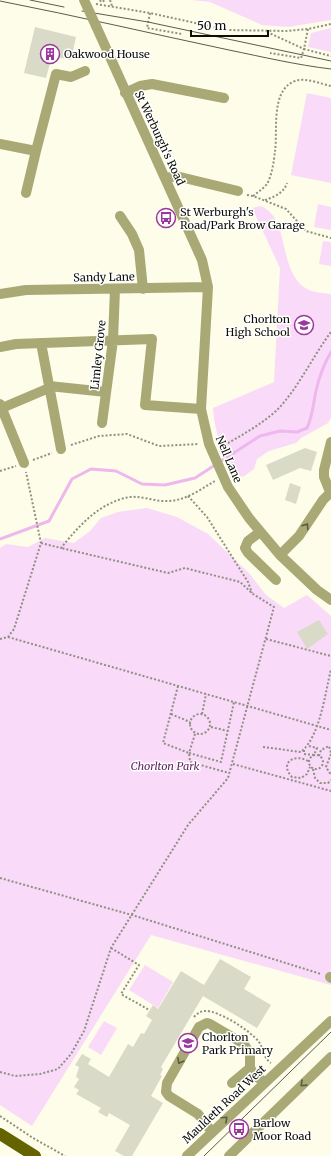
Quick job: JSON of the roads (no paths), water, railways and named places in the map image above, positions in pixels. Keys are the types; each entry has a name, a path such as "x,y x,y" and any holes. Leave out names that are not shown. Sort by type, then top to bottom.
{"main road":[{"path":"0,1134 35,1156"}],"street":[{"name":"St Werburgh's Road","path":"88,2 96,26 125,93 166,178 202,260 208,287"},
{"path":"26,193 56,74 71,77 85,71"},
{"path":"125,93 140,86 152,84 224,98"},
{"path":"0,144 36,151"},
{"path":"166,178 176,176 238,191"},
{"path":"120,216 132,234 139,250 143,289"},
{"name":"Sandy Lane","path":"0,294 26,290 208,287"},
{"name":"Nell Lane","path":"208,287 201,409 212,452 221,474 237,503 260,532 280,555 317,590 331,600"},
{"name":"Limley Grove","path":"102,423 113,340 116,289"},
{"path":"0,347 16,344 152,339 145,405 201,409"},
{"path":"41,343 61,449"},
{"path":"24,463 1,406 49,387 106,392"},
{"path":"280,555 299,536 323,500 331,492 324,477 324,470 331,442"},
{"path":"260,532 248,542 245,548 248,553 276,580"},
{"name":"Mauldeth Road West","path":"187,1156 331,1021"},
{"path":"212,1132 198,1114 169,1096 166,1092 167,1083 199,1028 207,1023 210,1024 244,1044 250,1054 250,1068 256,1076 265,1082"},
{"path":"229,1156 331,1057"},
{"path":"232,1083 250,1068"}],"waterway":[{"path":"0,539 49,521 72,479 91,469 116,471 142,484 165,485 195,478 260,436 280,431 297,432 307,428 312,414 319,381 331,352"}],"tram line":[{"path":"30,0 64,7"},
{"path":"0,1 267,58 331,69"},
{"path":"82,11 148,22 331,61"},
{"path":"204,1156 331,1032"}],"place":[{"name":"Oakwood House","path":"50,54"},
{"name":"St Werburgh's Road/Park Brow Garage","path":"166,218"},
{"name":"Chorlton High School","path":"304,325"},
{"name":"Chorlton Park Primary","path":"188,1043"},
{"name":"Barlow Moor Road","path":"239,1129"}],"park label":[{"name":"Chorlton Park","path":"165,766"}]}
